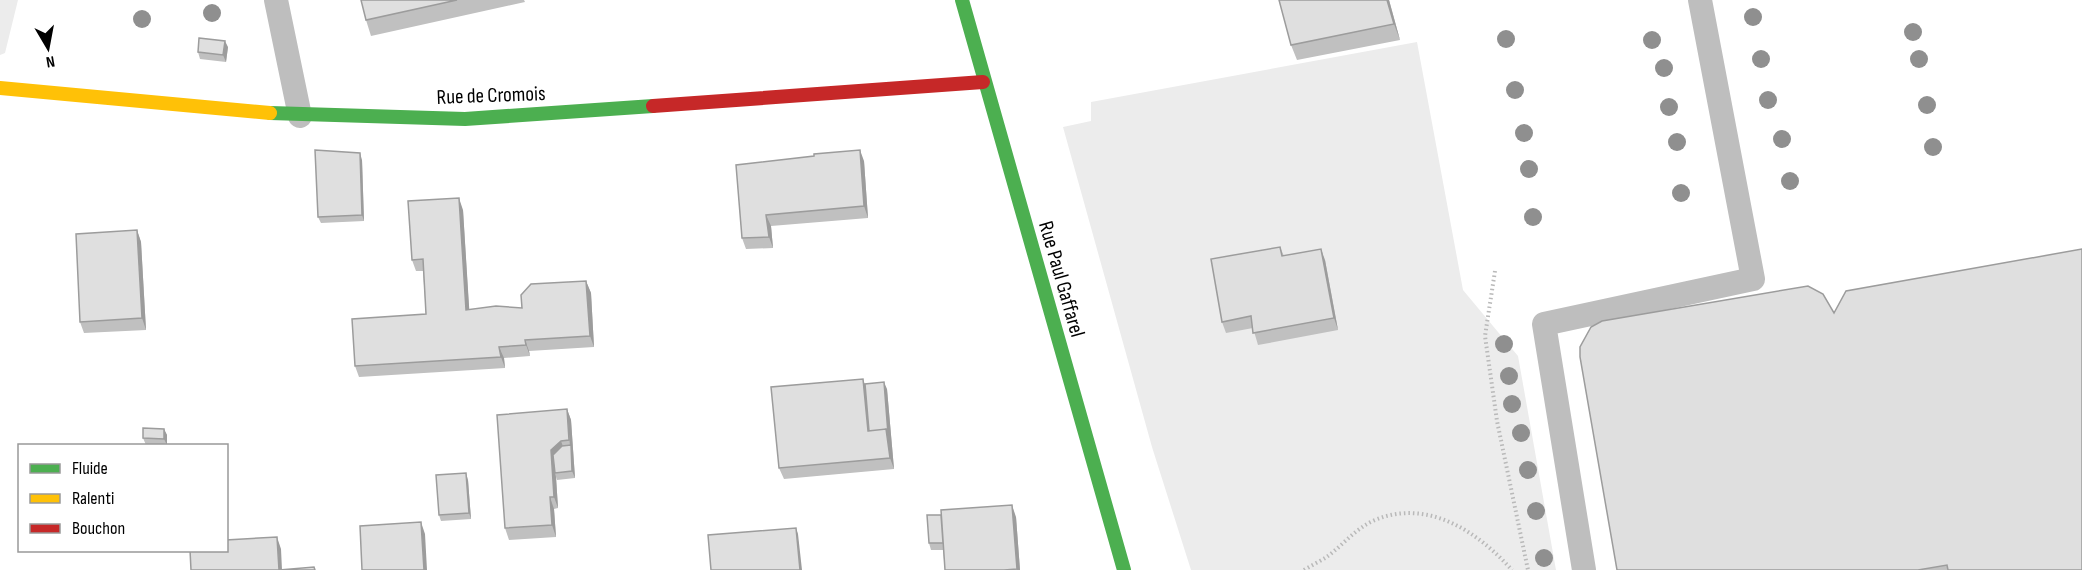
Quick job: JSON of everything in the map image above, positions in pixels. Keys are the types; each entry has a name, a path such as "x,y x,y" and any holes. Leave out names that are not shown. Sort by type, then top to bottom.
{"street":[{"name":"Rue Paul Gaffarel","path":"962,0 1124,570"},
{"name":"Rue de Cromois","path":"0,88 300,116 465,119 984,82"}],"lane":[{"path":"276,0 300,116"},
{"path":"1584,570 1544,324 1753,279 1700,0"}],"path":[{"path":"1495,271 1485,336 1497,421 1528,570"},
{"path":"1304,570 1376,520 1402,513 1426,514 1451,520 1500,557 1512,570"}],"shaded area":[{"path":"0,0 18,0 5,53 0,55"},
{"path":"1417,42 1463,290 1518,356 1556,570 1191,570 1152,447 1063,127 1091,121 1091,102"}],"building":[{"path":"361,0 457,0 366,20"},
{"path":"1279,0 1387,0 1394,24 1291,45"},
{"path":"199,38 225,41 223,55 198,52"},
{"path":"315,150 360,153 362,215 318,217"},
{"path":"860,150 864,206 766,215 769,237 742,238 736,165"},
{"path":"459,198 466,310 496,306 522,308 521,295 531,284 586,281 590,336 525,340 526,345 499,347 501,357 355,366 352,319 426,314 423,259 412,260 408,201"},
{"path":"137,230 142,318 80,322 76,234"},
{"path":"1280,247 1282,256 1321,249 1334,318 1253,333 1251,316 1222,322 1211,259"},
{"path":"2082,249 2082,570 1948,570 1947,565 1918,570 1617,570 1580,357 1580,347 1591,327 1602,321 1808,286 1823,294 1834,313 1846,291"},
{"path":"863,379 868,431 886,429 890,458 779,468 771,387"},
{"path":"884,382 888,434 886,429 869,431 865,384"},
{"path":"567,409 569,440 561,441 551,450 554,497 550,497 552,525 505,528 497,415"},
{"path":"143,428 164,429 164,439 143,438"},
{"path":"571,445 572,471 555,473 553,455 562,446"},
{"path":"466,473 469,513 439,515 436,475"},
{"path":"1012,505 1017,569 945,570 941,510"},
{"path":"927,515 941,515 943,543 929,543"},
{"path":"421,522 424,570 362,570 360,526"},
{"path":"796,528 800,570 711,570 708,535"},
{"path":"277,537 279,570 191,570 190,552 228,552 228,540"},
{"path":"314,567 315,570 279,570"}],"traffic: fast":[{"path":"962,0 1124,570"},
{"path":"270,113 465,119 653,106"}],"traffic: slow":[{"path":"0,88 270,113"}],"traffic: jam":[{"path":"653,106 983,82"}]}
